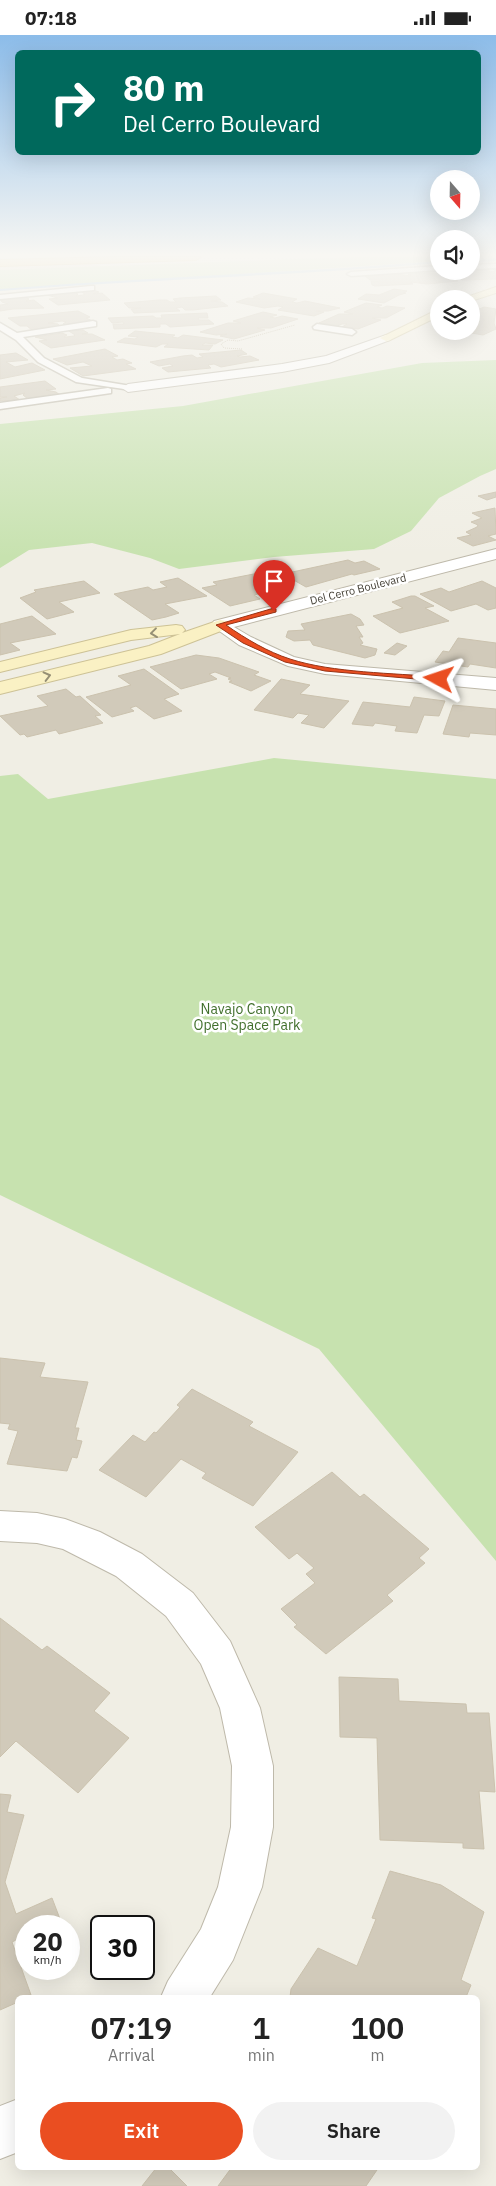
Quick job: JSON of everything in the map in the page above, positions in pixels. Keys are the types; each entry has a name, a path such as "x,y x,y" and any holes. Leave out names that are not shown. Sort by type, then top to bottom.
{"street":[{"path":"128,388 282,368 333,357"},
{"name":"Del Cerro Boulevard","path":"0,688 155,650 220,625 496,554"},
{"path":"220,625 245,641 288,661 316,667 496,684"},
{"name":"Del Cerro Boulevard","path":"0,667 131,635 220,625"},
{"path":"0,1526 42,1529 78,1539 113,1555 145,1575 174,1598 198,1626 220,1658 238,1697 250,1740 254,1787 251,1835 240,1885 222,1936 194,1985 186,1995"},
{"path":"0,2135 15,2125"}],"lane":[{"path":"37,357 80,380 128,388"},
{"path":"0,406 128,388"}],"green space":[{"path":"496,360 496,469 439,498 411,531 374,549 274,557 179,569 150,558 92,543 29,550 0,568 0,424 183,406 422,363"},
{"name":"Navajo Canyon Open Space Park","path":"274,758 496,779 496,1561 319,1349 0,1195 0,776 18,774 48,799"}],"building":[{"path":"0,357 24,357 28,360 6,362 15,367 32,363 45,370 0,379"},
{"path":"113,357 132,363 126,364 136,369 83,376 70,368 92,366 83,362 67,365 53,359"},
{"path":"175,357 253,357 259,360 221,367 214,364 208,365 211,368 168,372 162,368 173,366 170,364 159,366 150,362"},
{"path":"45,381 56,389 46,390 60,395 28,399 23,395 25,393 14,396 20,400 0,401 0,398 7,397 0,397 0,387"},
{"path":"496,492 496,497 487,500 478,496"},
{"path":"495,508 496,534 488,536 496,540 473,546 457,538 471,535 466,532 477,527 478,525 471,522 482,518 472,513"},
{"path":"348,560 355,563 364,561 380,569 352,574 306,587 283,574"},
{"path":"269,571 294,585 254,595 260,599 230,606 202,588 217,585 213,582"},
{"path":"178,578 207,596 165,604 179,613 166,617 152,620 114,594 148,587 153,590 167,587 160,582"},
{"path":"84,581 100,593 59,602 74,612 47,619 20,598 36,592 34,590"},
{"path":"482,581 496,588 496,608 488,610 476,604 451,611 420,594 441,588 449,592"},
{"path":"415,596 434,606 425,608 449,621 400,633 373,616 403,608 392,602"},
{"path":"351,614 360,619 364,625 356,626 363,637 359,637 363,643 360,645 377,649 375,655 365,658 313,645 310,640 294,641 286,637 288,631 305,630 301,624"},
{"path":"32,616 56,634 10,643 20,650 0,655 0,624"},
{"path":"458,638 496,643 496,668 470,664 468,667 435,662 443,651 449,652"},
{"path":"397,643 407,646 395,655 384,653"},
{"path":"196,655 219,658 259,672 254,675 271,681 251,691 229,682 232,681 228,679 231,678 215,672 209,674 217,679 181,689 150,667"},
{"path":"144,669 179,694 164,699 182,711 154,719 136,706 130,708 134,711 112,717 86,697 131,685 118,676"},
{"path":"281,679 310,685 300,694 349,701 324,728 301,723 309,715 298,713 293,718 254,710"},
{"path":"66,689 76,697 80,696 101,715 95,716 103,723 59,734 56,730 27,737 24,734 20,735 0,716 48,706 37,696"},
{"path":"414,697 445,701 439,716 424,715 417,733 395,731 397,726 375,723 373,726 352,724 363,702 410,707"},
{"path":"453,705 496,709 496,735 470,733 469,737 443,734"},
{"path":"0,1358 45,1363 40,1377 88,1382 75,1428 79,1428 76,1440 82,1441 77,1458 72,1457 67,1471 7,1464 18,1431 8,1429 10,1424 0,1423"},
{"path":"192,1389 253,1422 249,1426 298,1452 253,1506 202,1478 206,1473 181,1459 146,1497 99,1470 133,1435 145,1442 154,1432 156,1433 180,1407 177,1405"},
{"path":"332,1472 360,1497 364,1494 429,1549 419,1558 425,1563 387,1595 393,1601 326,1654 294,1627 297,1625 281,1609 315,1583 306,1574 314,1568 297,1553 289,1559 255,1527"},
{"path":"0,1618 42,1650 47,1646 110,1693 94,1711 129,1738 78,1793 16,1741 0,1757"},
{"path":"339,1677 398,1679 399,1701 466,1704 467,1713 489,1713 495,1792 479,1791 484,1849 463,1848 463,1843 380,1840 377,1738 340,1737"},
{"path":"0,1794 11,1795 7,1812 24,1815 5,1882 16,1914 52,1898 58,1915 15,1915 15,1940 12,1942 15,1950 15,1980 26,1980 31,1995 15,1995 15,2003 0,2010"},
{"path":"390,1871 441,1885 484,1912 461,1980 471,1985 467,1995 290,1995 291,1989 318,1948 357,1966 376,1919 372,1918"},
{"path":"155,2170 171,2170 187,2186 142,2186"},
{"path":"230,2170 377,2170 366,2186 218,2186"}],"route":[{"path":"274,611 220,625 245,641 288,661 325,669 439,679"}]}
